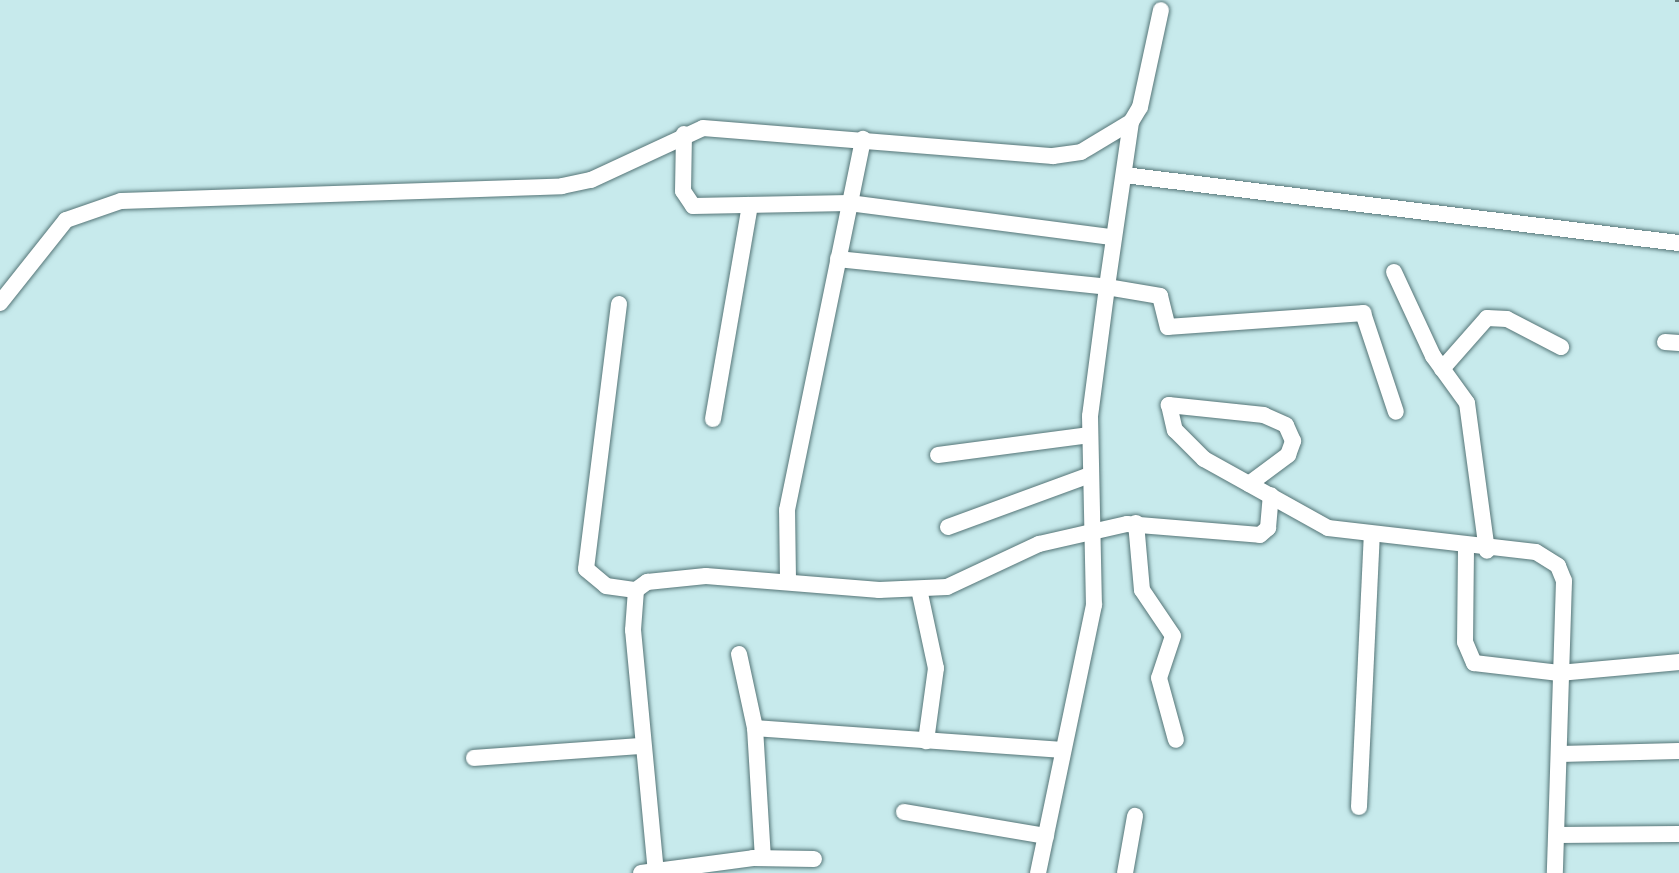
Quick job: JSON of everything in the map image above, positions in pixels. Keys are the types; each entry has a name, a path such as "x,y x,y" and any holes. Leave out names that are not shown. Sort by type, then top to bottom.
{"street":[{"path":"1038,873 1062,750 1091,627 1093,534 1090,435 1110,237 1124,175 1131,122 1147,93 1161,10"},
{"path":"0,303 66,220 90,209 160,197 562,186 619,169 684,134 737,127 1053,156 1081,152 1131,122"},
{"path":"684,134 684,201 702,208 849,203 1110,237"},
{"path":"788,579 787,510 863,139"},
{"path":"1124,175 1679,243"},
{"path":"713,419 750,205"},
{"path":"838,259 1107,287 1160,296 1168,327 1363,313 1396,412"},
{"path":"1394,272 1442,369 1467,403 1487,551"},
{"path":"619,304 586,569 606,586 636,590 664,578 788,579 919,589 947,587 1028,548 1136,523 1260,535 1268,528 1271,495"},
{"path":"1442,369 1487,318 1507,319 1561,347"},
{"path":"1249,484 1288,455 1293,441 1286,425 1264,415 1169,405 1187,446 1249,484 1328,528 1466,549 1536,552 1558,566 1560,754 1555,873"},
{"path":"938,455 1090,435"},
{"path":"948,527 1090,475"},
{"path":"1136,523 1142,590 1173,636 1159,678 1176,740"},
{"path":"1359,807 1372,535"},
{"path":"1466,549 1465,642 1474,663 1559,673 1679,662"},
{"path":"919,589 936,668 926,741"},
{"path":"636,590 651,872 763,858 814,859"},
{"path":"739,654 755,728 763,858"},
{"path":"755,728 1062,750"},
{"path":"474,758 643,746"},
{"path":"1560,754 1679,751"},
{"path":"904,812 1046,836"},
{"path":"1125,873 1135,816"},
{"path":"1557,835 1679,834"}]}
